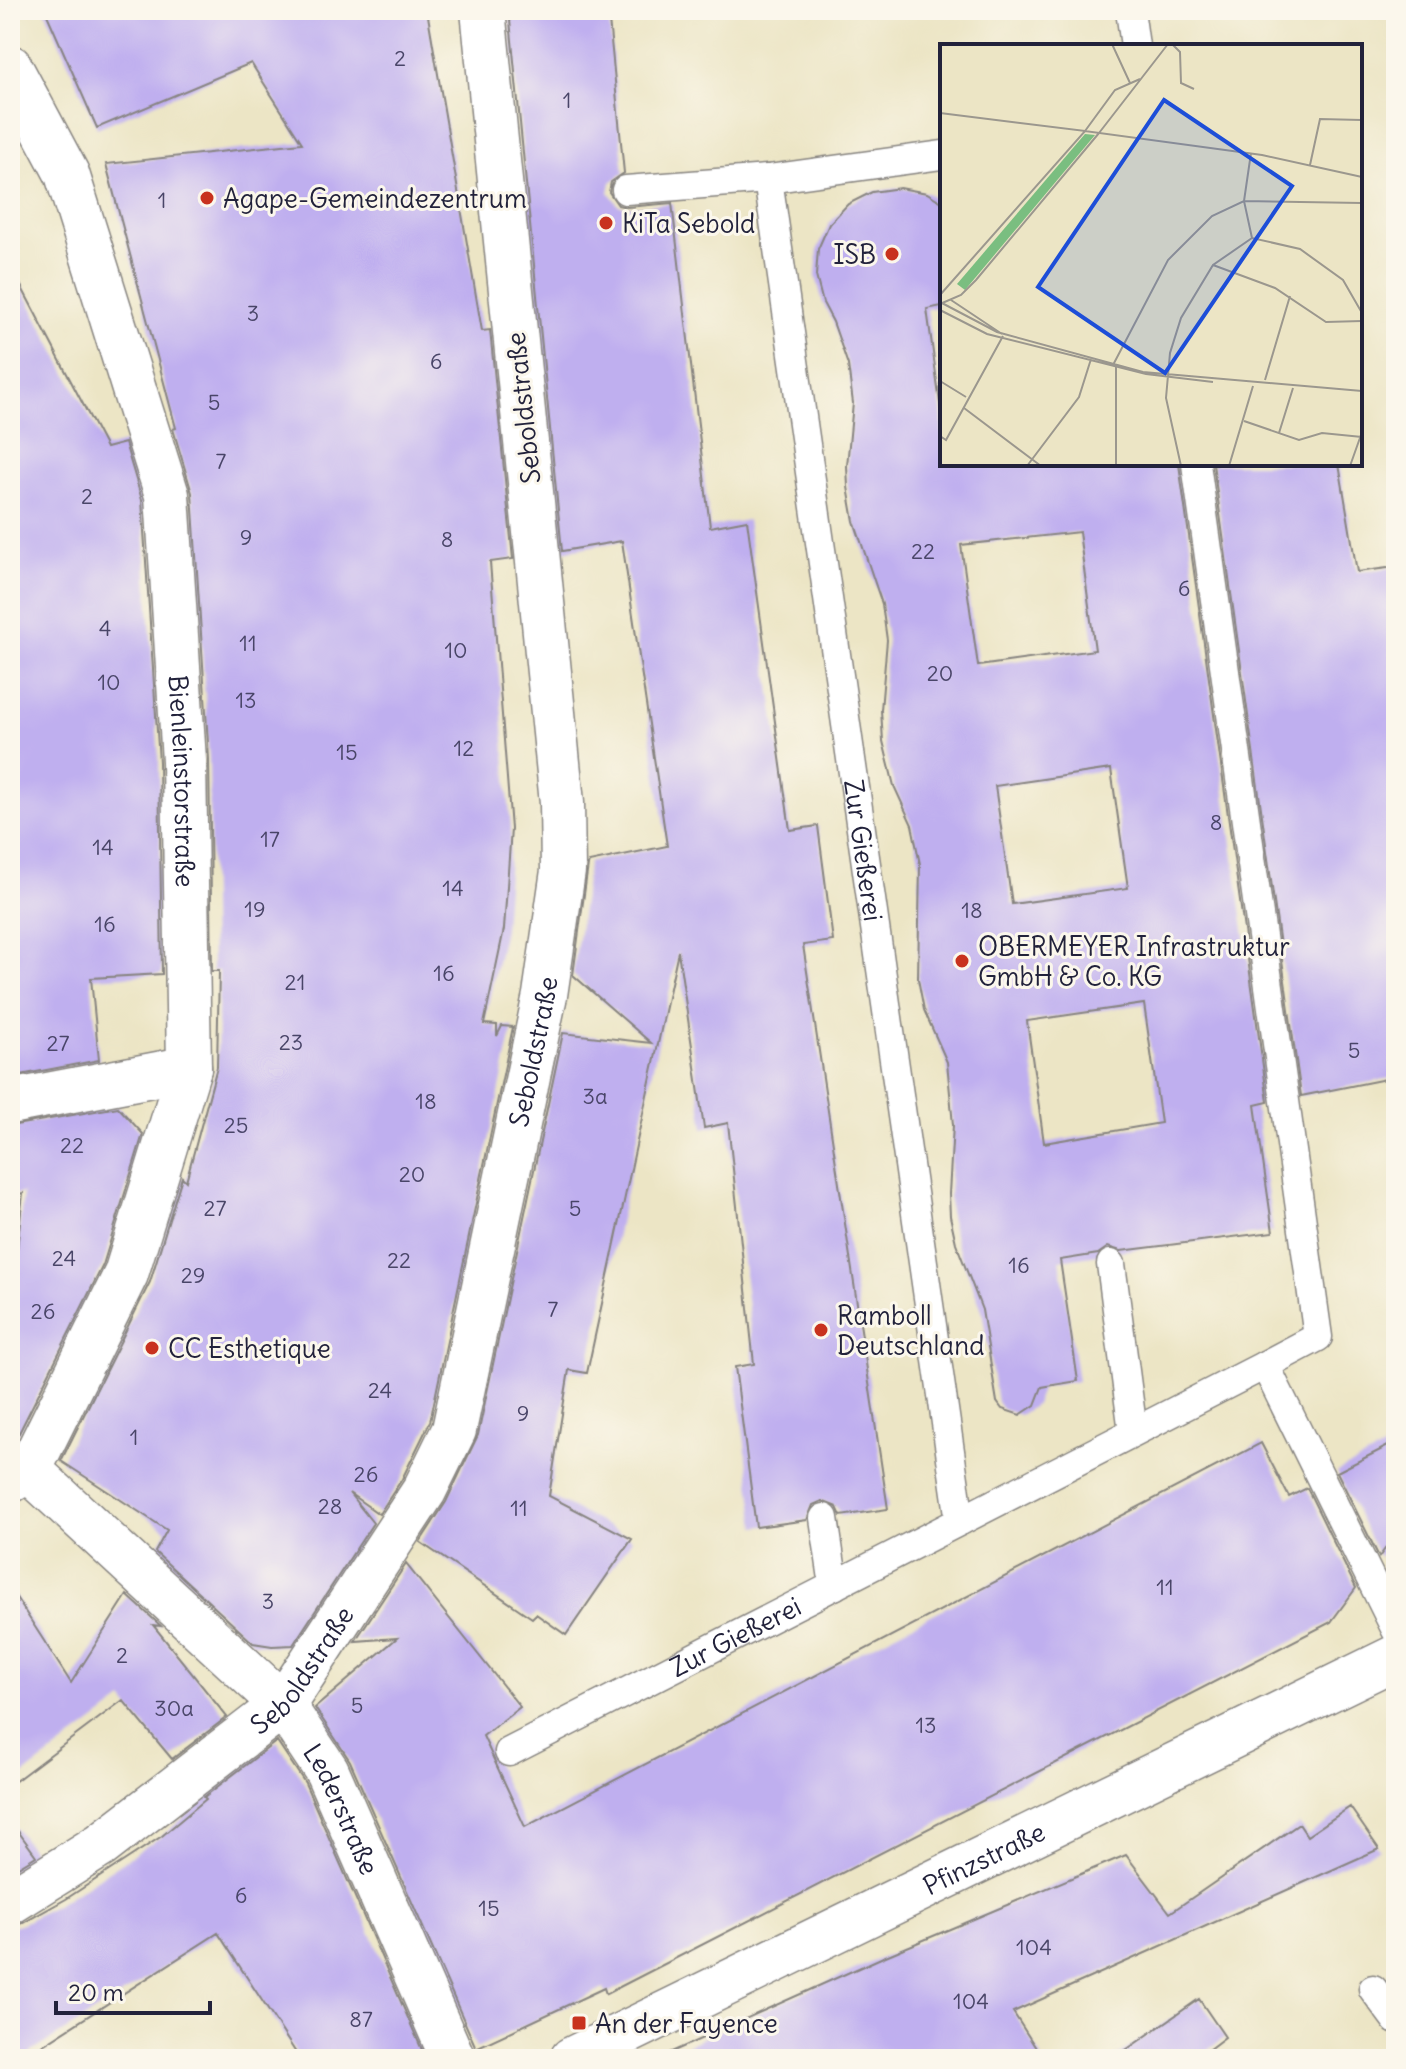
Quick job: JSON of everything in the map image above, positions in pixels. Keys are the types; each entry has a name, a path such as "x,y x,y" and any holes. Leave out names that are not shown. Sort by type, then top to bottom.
{"street":[{"name":"Seboldstraße","path":"10,1902 101,1845 283,1705 424,1491 454,1430 545,995 563,871 562,803 483,10"},
{"name":"Bienleinstorstraße","path":"10,67 67,174 167,495 184,761 189,1068 126,1274 20,1475"},
{"path":"10,1102 189,1068"},
{"name":"Lederstraße","path":"20,1475 283,1705 327,1771 453,2059"},
{"name":"Pfinzstraße","path":"572,2059 1396,1657"}],"lane":[{"path":"1130,10 1135,44"},
{"path":"626,190 768,179 940,155"},
{"name":"Zur Gießerei","path":"768,179 960,1521"},
{"name":"Zur Gießerei","path":"509,1752 1318,1337 1196,466"},
{"path":"1111,1264 1133,1432"},
{"path":"1265,1365 1396,1630"},
{"path":"824,1518 834,1586"},
{"path":"1373,1989 1396,2020"}],"building":[{"path":"45,10 427,10 482,331 490,330 513,559 490,562 511,829 504,929 484,1024 497,1025 497,1036 502,1026 513,1027 430,1422 402,1479 379,1514 349,1493 373,1523 293,1645 253,1643 155,1552 167,1530 61,1461 150,1282 182,1177 186,1181 217,1067 219,971 212,971 209,759 192,493 106,164 302,143 251,63 97,128"},
{"path":"509,10 608,10 624,173 611,182 609,192 618,205 627,207 672,203 710,527 747,520 790,830 818,826 833,941 803,945 888,1509 841,1516 837,1507 822,1501 813,1505 807,1520 756,1527 735,1367 754,1364 728,1123 704,1128 678,951 587,1373 569,1370 549,1496 632,1539 566,1635 536,1614 532,1618 420,1542 446,1502 478,1435 563,1033 651,1043 573,975 589,862 667,846 622,541 562,551"},
{"path":"900,188 927,193 940,201 940,306 927,309 940,403 940,466 1179,466 1268,1102 1255,1105 1273,1232 1121,1251 1108,1247 1098,1254 1060,1260 1078,1381 1042,1387 1035,1405 1020,1415 1002,1409 997,1402 982,1310 956,1243 950,1216 953,1125 947,1062 924,1010 918,979 920,864 912,825 894,786 883,741 881,710 887,640 882,604 854,521 848,487 853,403 848,365 823,303 816,276 818,249 829,224 848,204 872,192","holes":["1079,532 1095,650 978,666 961,545","1111,769 1128,888 1012,904 995,786","1144,1004 1161,1123 1044,1143 1027,1021"]},
{"path":"10,265 106,448 125,443 142,500 159,762 162,974 91,978 99,1060 10,1077"},
{"path":"1213,466 1339,466 1357,572 1396,567 1396,1077 1301,1096"},
{"path":"118,1107 143,1134 103,1265 19,1433 10,1427 10,1316 23,1193 10,1196 10,1126"},
{"path":"1396,1442 1396,1534 1379,1557 1337,1472"},
{"path":"1261,1443 1289,1497 1307,1488 1356,1588 1331,1622 606,1994 604,1988 476,2048 350,1761 315,1708 397,1638 355,1641 406,1564 520,1707 483,1736 525,1827"},
{"path":"10,1588 71,1683 127,1595 161,1626 153,1625 227,1717 172,1759 123,1700 10,1785"},
{"path":"277,1741 305,1783 426,2059 300,2059 218,1933 21,2059 10,2059 10,1927 66,1899 162,1836 206,1799 204,1797"},
{"path":"1350,1807 1379,1849 1013,2012 1043,2059 656,2059 881,1958 1126,1855 1170,1913 1299,1824 1307,1836"},
{"path":"10,1820 36,1856 10,1872"},
{"path":"1199,1999 1225,2037 1196,2059 1113,2059"}],"place":[{"name":"Agape-Gemeindezentrum","path":"207,198"},
{"name":"KiTa Sebold","path":"606,223"},
{"name":"ISB","path":"892,254"},
{"name":"OBERMEYER Infrastruktur GmbH & Co. KG","path":"962,961"},
{"name":"Ramboll Deutschland","path":"821,1330"},
{"name":"CC Esthetique","path":"152,1348"},
{"name":"An der Fayence","path":"579,2023"}]}
